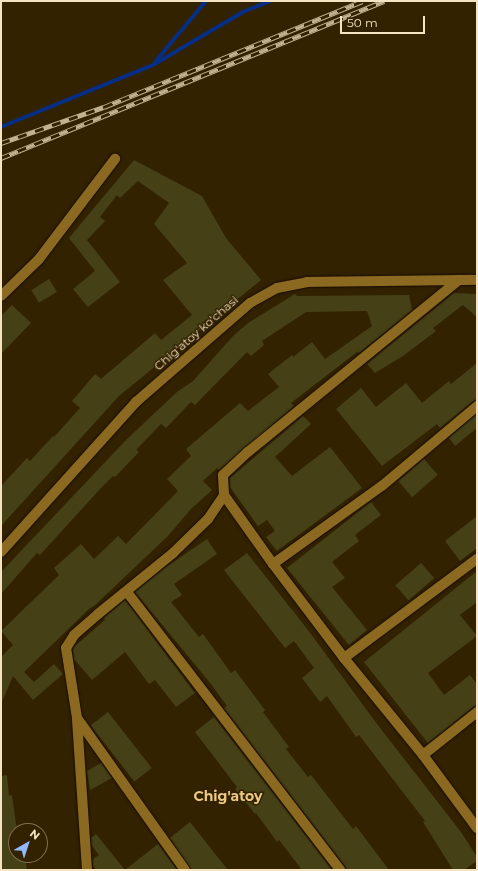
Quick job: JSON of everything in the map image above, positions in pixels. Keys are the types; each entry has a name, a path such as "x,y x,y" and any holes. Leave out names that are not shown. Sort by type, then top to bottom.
{"street":[{"path":"1,296 39,260 115,159"},
{"path":"459,280 223,475 224,495 273,564 344,658 423,755 477,828"},
{"name":"Chig'atoy ko'chasi","path":"1,552 136,402 250,303 277,288 307,282 477,280"},
{"path":"273,564 383,485 477,406"},
{"path":"87,870 77,718 66,648 74,635 173,553 208,519 224,495"},
{"path":"344,658 477,559"},
{"path":"127,592 340,870"},
{"path":"423,755 477,712"},
{"path":"77,718 184,870"}],"building":[{"path":"134,160 202,196 226,238 261,280 119,396 1,526 1,486 27,458 30,461 80,408 72,401 95,374 101,379 155,333 161,340 192,315 163,280 187,263 154,224 169,203 138,181 120,198 117,195 100,217 105,221 87,240 120,282 88,307 73,289 95,271 69,238"},
{"path":"49,279 57,292 39,303 31,290"},
{"path":"454,293 477,294 477,317 463,305 433,328 436,331 403,356 375,373 367,364"},
{"path":"295,294 297,296 409,295 412,310 359,353 357,352 291,403 294,406 219,470 217,468 203,481 212,490 191,509 168,536 24,672 34,682 54,664 63,674 33,700 13,676 1,704 1,657 13,645 1,631 59,575 54,568 81,544 94,559 118,536 126,544 178,491 167,479 191,456 186,449 240,403 248,411 279,387 268,374 292,355 293,357 312,342 325,359 372,326 367,311 306,312 262,341 264,345 251,356 247,352 195,405 191,402 166,428 161,424 136,450 139,452 115,477 113,476 101,488 40,555 37,553 1,594 1,572 127,439 177,392 193,381 233,336 248,323"},
{"path":"12,305 31,323 1,354 1,316"},
{"path":"477,363 477,400 473,401 440,428 437,424 382,466 336,409 361,388 376,407 406,383 422,403 449,381 451,384"},
{"path":"477,414 477,428 455,446 449,438"},
{"path":"303,416 311,424 275,457 292,476 330,447 362,488 277,551 266,537 275,531 267,520 258,526 230,487 230,478"},
{"path":"424,459 438,475 412,497 398,481"},
{"path":"371,502 381,515 355,535 359,541 332,562 345,578 332,587 367,630 349,645 287,568"},
{"path":"477,516 477,548 460,561 445,541"},
{"path":"207,539 217,554 174,584 182,595 171,602 199,637 203,634 231,673 235,670 265,710 263,712 289,747 286,749 308,777 311,775 353,829 356,826 389,870 346,870 345,866 224,708 227,706 211,684 135,592 166,567"},
{"path":"247,553 308,630 377,724 461,832 477,857 477,861 464,870 453,870 423,822 425,821 359,735 356,737 327,696 320,702 302,678 314,668 294,641 285,648 224,570"},
{"path":"421,563 434,578 408,600 395,585"},
{"path":"477,571 477,602 460,615 477,636 428,673 444,695 470,675 477,684 477,706 473,707 428,743 364,662"},
{"path":"125,600 195,693 176,707 155,680 149,684 125,652 92,680 74,659 73,649 75,646"},
{"path":"108,712 152,768 134,781 91,726"},
{"path":"214,717 332,870 302,870 279,840 277,842 256,813 255,814 235,789 237,787 195,732"},
{"path":"101,763 112,778 90,790 87,771"},
{"path":"7,775 9,796 12,795 16,823 8,823 8,863 26,863 27,870 1,870 1,776"},
{"path":"190,822 228,870 191,870 170,838"},
{"path":"96,834 125,870 96,870 93,866 93,859 99,855 92,846 91,838"},
{"path":"158,844 177,870 125,870"}],"waterway":[{"path":"155,62 206,1"},
{"path":"1,127 153,65 243,12 270,1"}],"railway":[{"path":"1,143 104,107 362,1"},
{"path":"1,158 384,1"}],"district":[{"name":"Chig'atoy","path":"228,796"}]}
